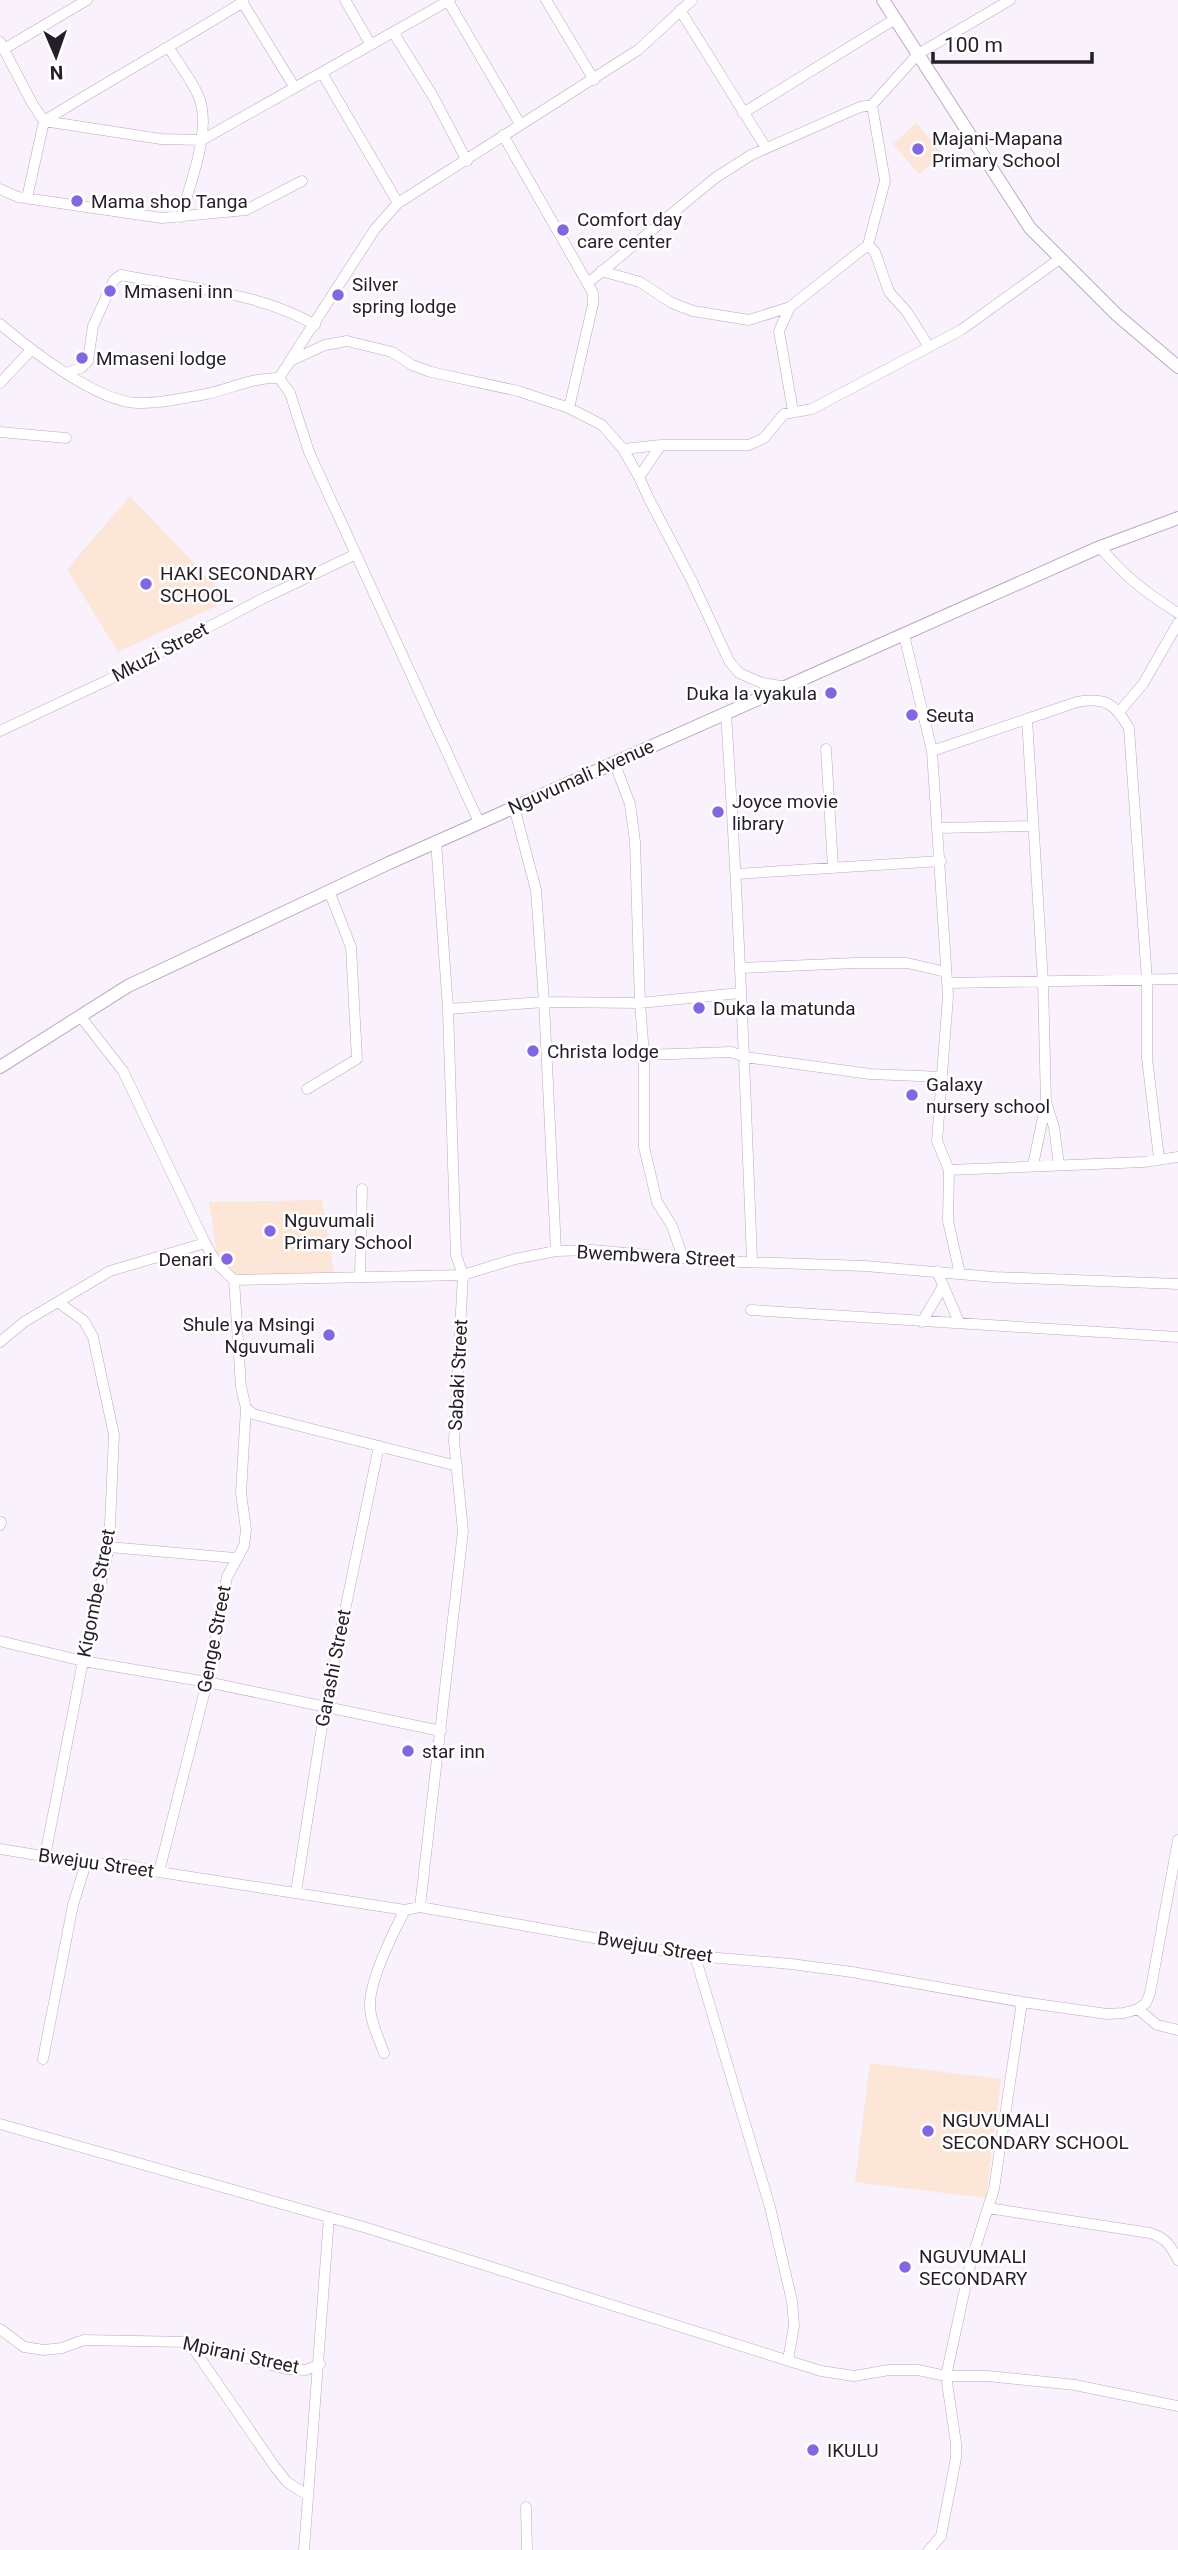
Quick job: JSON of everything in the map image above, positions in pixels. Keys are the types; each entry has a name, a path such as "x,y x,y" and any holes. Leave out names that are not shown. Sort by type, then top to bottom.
{"street":[{"path":"87,0 2,45 44,121 161,139 202,140 449,1 520,124"},
{"path":"345,0 371,45"},
{"path":"546,0 594,80"},
{"path":"279,379 375,229 398,203 638,50 692,0"},
{"path":"883,0 1030,228 1117,315 1178,367"},
{"path":"589,282 715,178 766,148 860,107 872,105 918,54 1010,0"},
{"path":"27,198 44,121 111,79 169,48 242,1 295,88"},
{"path":"680,10 766,148"},
{"path":"743,113 895,19"},
{"path":"393,32 434,98 467,161"},
{"path":"169,48 199,95 203,118 202,140 181,217"},
{"path":"322,73 398,203"},
{"path":"601,271 639,282 672,303 693,311 750,320 790,307 868,245 885,181 872,105"},
{"path":"503,135 593,293 593,304 569,408"},
{"path":"0,189 11,195 27,198 162,218 246,210 302,181"},
{"path":"868,245 875,252 889,292 907,312 929,347"},
{"path":"623,449 661,445 749,446 764,438 777,421 793,411 812,409 961,330 1060,258"},
{"path":"68,373 88,361 93,326 114,279 121,275 242,298 292,312 314,325"},
{"path":"790,307 779,331 793,411"},
{"path":"0,324 31,350 68,373 104,393 135,403 162,402 210,393 261,378 279,379"},
{"path":"290,361 325,345 347,341 392,352 412,365 431,372 518,391 569,408 602,425 623,449 639,477 692,580 729,661 740,673 762,683 788,687"},
{"path":"0,383 31,350"},
{"path":"0,365 10,372"},
{"path":"279,379 289,393 309,452 479,822"},
{"path":"0,432 66,438"},
{"path":"639,477 661,445"},
{"name":"Nguvumali Avenue","path":"0,1068 128,986 436,841 1100,547 1178,518"},
{"path":"1100,547 1122,574 1178,613"},
{"name":"Mkuzi Street","path":"0,730 108,680 262,599 356,554"},
{"path":"1119,712 1143,684 1178,623"},
{"path":"904,635 932,751 941,861 946,978 943,1077 937,1140 949,1170 948,1221 960,1274"},
{"path":"932,751 1077,702 1095,699 1106,702 1119,712 1129,728 1147,980 1147,1058 1159,1158"},
{"path":"726,714 745,1057 752,1261"},
{"path":"1027,719 1043,982 1046,1102 1033,1165"},
{"path":"826,749 833,868"},
{"path":"614,762 630,804 635,842 644,1055 644,1147 657,1202 672,1226 683,1258"},
{"path":"514,807 536,890 556,1251"},
{"path":"938,828 1033,826"},
{"name":"Sabaki Street","path":"420,1907 463,1531 454,1441 463,1275 456,1255 448,1009 436,841"},
{"path":"736,874 941,861"},
{"path":"307,1089 357,1059 351,947 329,891"},
{"path":"740,968 907,963 946,978 1043,982 1178,979"},
{"path":"448,1009 544,1002 640,1003 740,993"},
{"path":"80,1016 123,1071 205,1243 217,1264 234,1280"},
{"path":"644,1055 731,1052 745,1057 847,1072 943,1077"},
{"path":"1046,1102 1054,1127 1059,1165"},
{"path":"949,1170 1178,1157"},
{"path":"360,1277 362,1189"},
{"path":"0,1342 24,1322 110,1271 205,1243"},
{"name":"Bwembwera Street","path":"234,1280 463,1275 515,1259 556,1251 592,1250 683,1258 1178,1284"},
{"path":"937,1272 959,1322"},
{"name":"Genge Street","path":"159,1872 207,1682 227,1577 235,1558 244,1546 246,1530 241,1493 246,1408 241,1387 234,1280"},
{"path":"922,1322 943,1286"},
{"name":"Kigombe Street","path":"45,1856 83,1661 109,1547 114,1435 93,1337 84,1321 58,1302"},
{"path":"751,1310 1178,1338"},
{"path":"246,1408 253,1414 457,1466"},
{"name":"Garashi Street","path":"296,1892 325,1707 379,1446"},
{"path":"109,1547 235,1558"},
{"path":"0,1641 83,1661 207,1682 441,1731"},
{"path":"1177,1846 1150,1993 1146,2003 1138,2009 1157,2025 1178,2030"},
{"name":"Bwejuu Street","path":"0,1849 86,1863 127,1865 405,1910 420,1907 695,1956 840,1970 1107,2014 1138,2009"},
{"path":"43,2059 73,1905 86,1863"},
{"path":"384,2053 369,2009 370,2000 386,1947 405,1910"},
{"path":"695,1956 770,2207 789,2288 793,2326 788,2360"},
{"path":"929,2550 941,2536 956,2458 946,2376 971,2261 994,2189 1022,2002"},
{"path":"0,2124 330,2217 821,2371 854,2376 889,2370 918,2370 946,2376 988,2376 1075,2385 1178,2406"},
{"path":"988,2208 1150,2233 1170,2244 1178,2260"},
{"path":"304,2550 330,2217"},
{"name":"Mpirani Street","path":"0,2329 24,2347 44,2350 62,2348 84,2340 188,2342 286,2369 306,2370 320,2364"},
{"path":"188,2342 275,2467 287,2482 307,2495"},
{"path":"526,2507 527,2550"}],"shaded area":[{"name":"Majani-Mapana Primary School","path":"916,123 943,154 919,174 893,144"},
{"name":"HAKI SECONDARY SCHOOL","path":"130,496 229,600 118,652 67,569"},
{"name":"Nguvumali Primary School","path":"322,1200 334,1273 236,1274 218,1261 209,1202"},
{"name":"NGUVUMALI SECONDARY SCHOOL","path":"870,2063 1001,2079 986,2198 855,2182"}],"place":[{"name":"Majani-Mapana Primary School","path":"918,149"},
{"name":"Mama shop Tanga","path":"77,201"},
{"name":"Comfort day care center","path":"563,230"},
{"name":"Mmaseni inn","path":"110,291"},
{"name":"Silver spring lodge","path":"338,295"},
{"name":"Mmaseni lodge","path":"82,358"},
{"name":"HAKI SECONDARY SCHOOL","path":"146,584"},
{"name":"Duka la vyakula","path":"831,693"},
{"name":"Seuta","path":"912,715"},
{"name":"Joyce movie library","path":"718,812"},
{"name":"Duka la matunda","path":"699,1008"},
{"name":"Christa lodge","path":"533,1051"},
{"name":"Galaxy nursery school","path":"912,1095"},
{"name":"Nguvumali Primary School","path":"270,1231"},
{"name":"Denari","path":"227,1259"},
{"name":"Shule ya Msingi Nguvumali","path":"329,1335"},
{"name":"star inn","path":"408,1751"},
{"name":"NGUVUMALI SECONDARY SCHOOL","path":"928,2131"},
{"name":"NGUVUMALI SECONDARY","path":"905,2267"},
{"name":"IKULU","path":"813,2450"}]}
